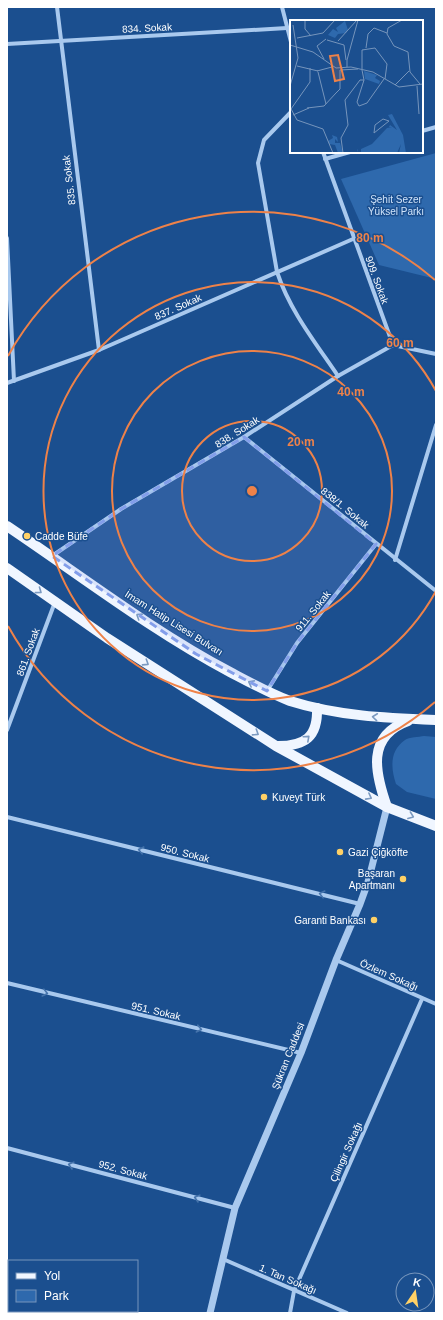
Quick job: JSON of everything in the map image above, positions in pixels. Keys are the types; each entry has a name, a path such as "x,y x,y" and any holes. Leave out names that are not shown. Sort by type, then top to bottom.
{"main road":[{"name":"İmam Hatip Lisesi Bulvarı","path":"7,526 196,654 267,691 289,700 317,708 361,715 436,720"},
{"path":"7,568 107,638 276,746 387,807 436,826"},
{"path":"276,746 293,746 310,737 318,720 317,708"},
{"path":"387,807 378,781 378,749 386,735 397,725 414,719"}],"street":[{"name":"835. Sokak","path":"57,7 99,350"},
{"path":"287,7 282,8 290,38"},
{"name":"834. Sokak","path":"7,44 287,28"},
{"path":"290,113 264,140 258,163 277,272 282,288 294,312 338,376"},
{"path":"423,131 436,127"},
{"name":"909. Sokak","path":"323,153 353,239 393,345"},
{"path":"325,159 346,153"},
{"path":"7,238 14,381"},
{"name":"837. Sokak","path":"7,383 99,350 353,239"},
{"path":"393,345 436,354"},
{"name":"838. Sokak","path":"52,556 121,509 244,437 338,376 393,345"},
{"path":"395,560 436,425"},
{"name":"838/1. Sokak","path":"244,437 395,560 436,591"},
{"name":"911. Sokak","path":"267,691 297,643 376,544"},
{"name":"861. Sokak","path":"7,730 55,602"},
{"name":"Şükran Caddesi","path":"210,1313 235,1208 301,1053 336,960 360,904 368,882 387,807"},
{"name":"950. Sokak","path":"7,818 360,904"},
{"name":"Özlem Sokağı","path":"336,960 436,1004"},
{"name":"951. Sokak","path":"7,983 301,1053"},
{"name":"Çilingir Sokağı","path":"290,1313 294,1291 422,999"},
{"name":"952. Sokak","path":"7,1148 235,1208"},
{"name":"1. Tan Sokağı","path":"222,1259 348,1313"}],"highlighted area":[{"path":"244,437 376,544 297,643 267,691 196,654 52,556 121,509"}],"green space":[{"name":"Şehit Sezer Yüksel Parkı","path":"436,153 436,279 379,265 341,179"},
{"path":"424,736 436,737 436,799 407,792 396,784 393,772 392,766 394,755 400,744 407,739"}],"place":[{"name":"Cadde Büfe","path":"27,536"},
{"name":"Kuveyt Türk","path":"264,797"},
{"name":"Gazi Çiğköfte","path":"340,852"},
{"name":"Başaran Apartmanı","path":"403,879"},
{"name":"Garanti Bankası","path":"374,920"}]}
